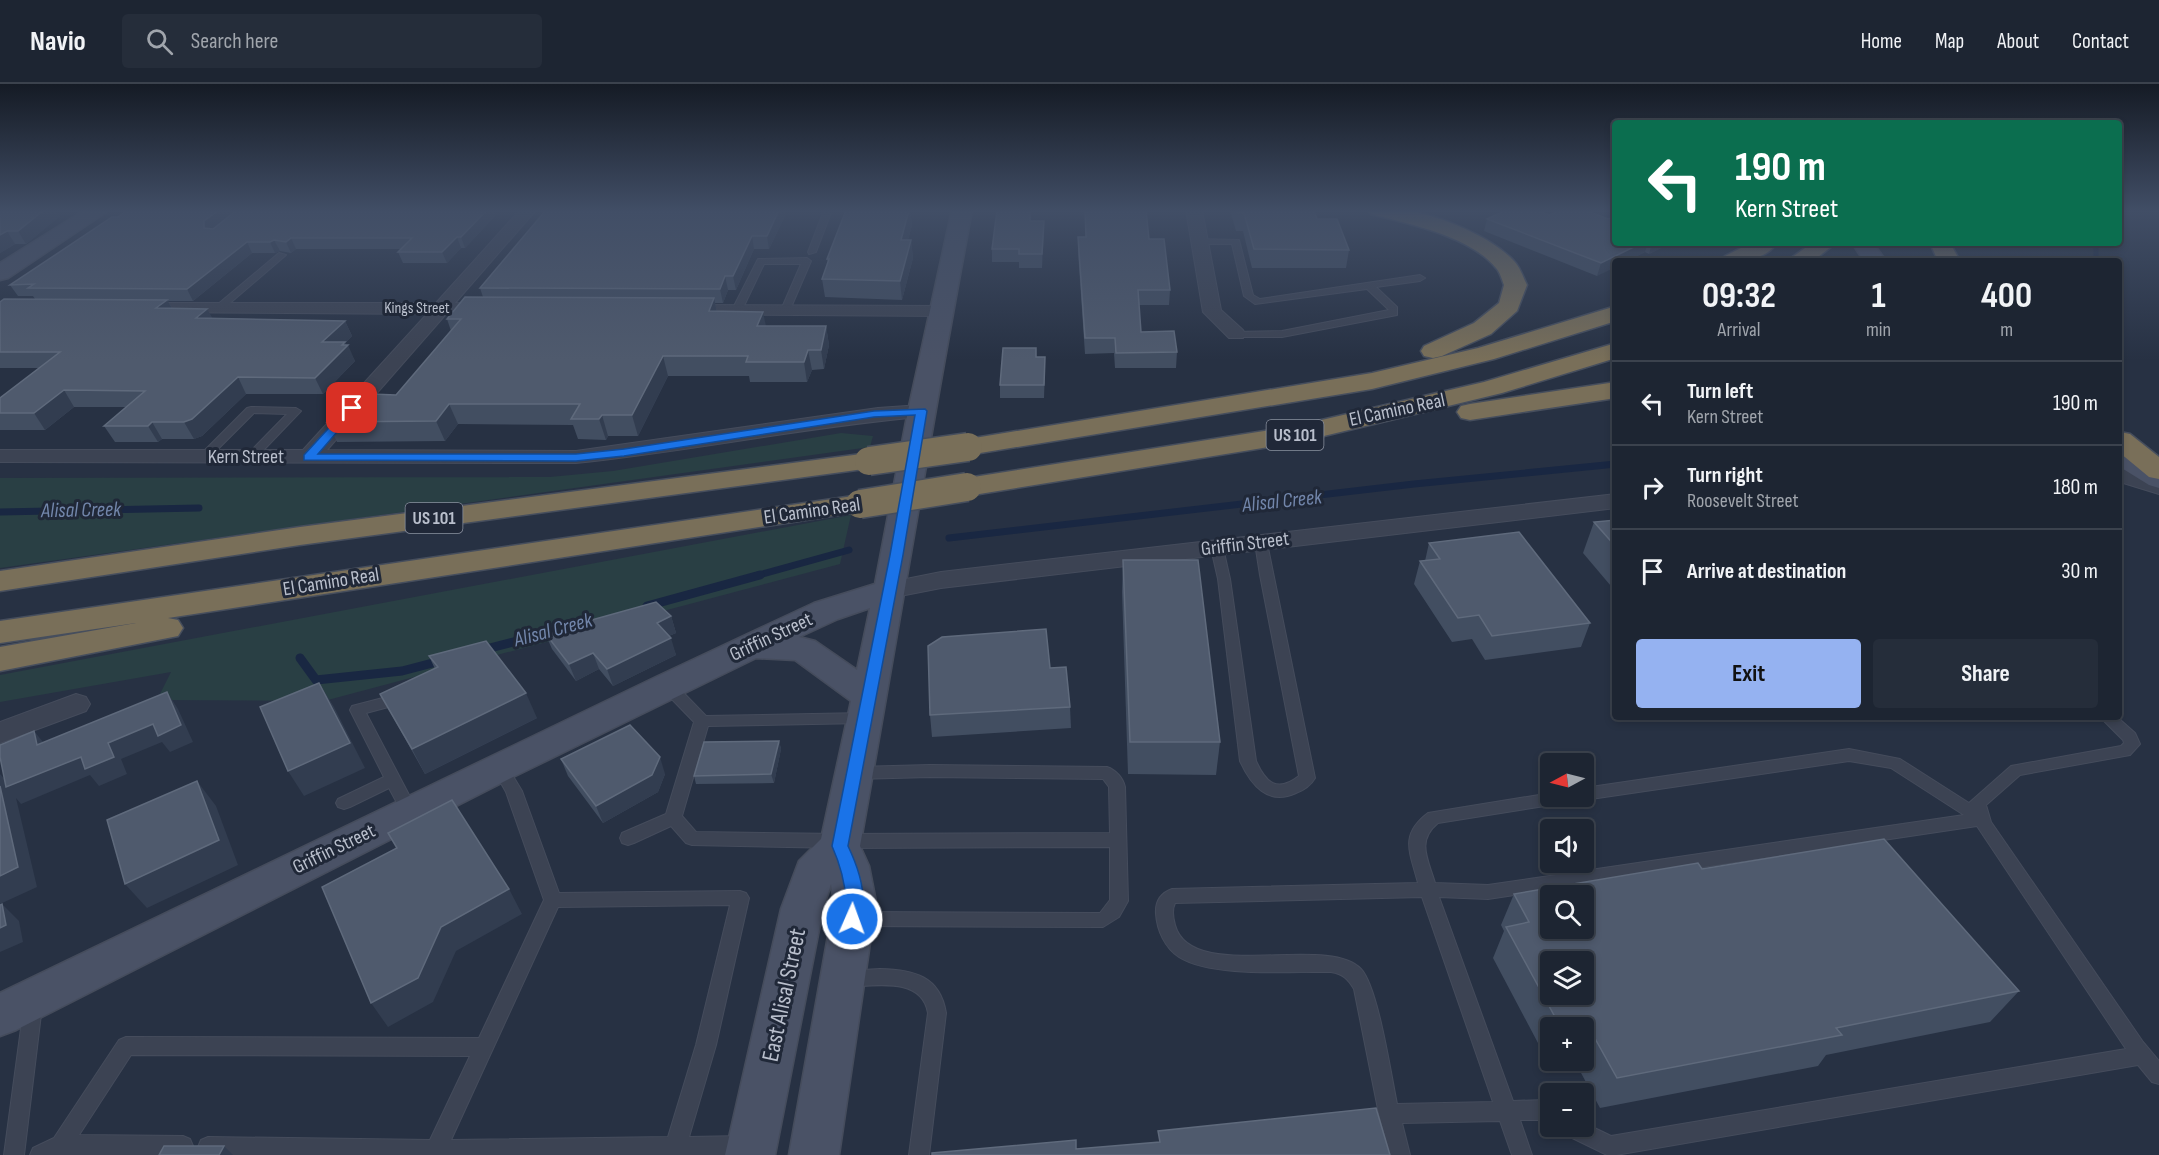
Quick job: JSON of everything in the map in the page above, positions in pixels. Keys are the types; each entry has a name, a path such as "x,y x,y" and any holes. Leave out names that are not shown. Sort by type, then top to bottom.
{"highway":[{"path":"1262,399 1314,381 1383,365 1453,344 1496,321 1510,307 1516,293 1514,279 1501,260"},
{"name":"El Camino Real","path":"0,581 312,534 968,447 1372,381 1524,343 1612,314"},
{"name":"El Camino Real","path":"0,632 860,504 1299,434 1342,421 1465,394 1568,367 1612,351"},
{"path":"1299,434 1358,430 1612,391"},
{"path":"2122,442 2159,471"},
{"path":"0,659 403,585 494,557"}],"main road":[{"path":"0,273 20,260"},
{"path":"814,1155 855,902 849,866 840,844 890,590 921,411 953,260"},
{"path":"2122,457 2159,479"},
{"name":"Griffin Street","path":"0,1015 401,795 500,767 841,604 890,590"},
{"path":"751,646 803,649 867,707"},
{"name":"East Alisal Street","path":"751,1150 802,909 814,873 840,844"}],"street":[{"path":"308,458 485,260"},
{"path":"1203,260 1212,312 1236,334"},
{"name":"Kings Street","path":"115,307 512,309"},
{"path":"666,310 943,311"},
{"name":"Kern Street","path":"0,456 576,457 624,452 874,414 921,411"},
{"path":"2122,476 2159,487"},
{"name":"Griffin Street","path":"890,590 941,580 1612,501"},
{"path":"0,733 76,704"}],"lane":[{"path":"220,307 276,260"},
{"path":"1240,260 1249,296 1258,302 1420,278"},
{"path":"737,310 761,261 807,261 786,310"},
{"path":"1236,334 1282,334 1394,313 1394,309 1369,286"},
{"path":"204,457 252,411 296,411 251,457"},
{"path":"1217,548 1224,579 1248,762 1254,778 1261,785 1287,792 1296,789 1307,778 1261,543"},
{"path":"668,686 702,721"},
{"path":"344,802 401,795 357,710 422,692"},
{"path":"702,721 867,707"},
{"path":"2110,720 2130,737 2132,744 2125,752 2016,770 1977,803 1982,819 2142,1055 2159,1075"},
{"path":"628,838 673,818 702,721"},
{"path":"1594,793 1849,755 1895,763 1982,819"},
{"path":"434,1153 553,900 514,791 500,767"},
{"path":"852,919 1103,920 1113,912 1119,901 1117,788 1116,782 1107,773 930,771 854,773"},
{"path":"1522,1155 1428,890 1416,845 1418,834 1434,817 1540,801"},
{"path":"673,818 692,838 840,844 1118,840"},
{"path":"1400,1155 1389,1114 1363,987 1355,972 1344,966 1331,964 1212,961 1189,954 1166,929 1164,906 1167,899 1172,896 1428,890 1488,892 1982,819"},
{"path":"553,900 740,898 706,1045 675,1148"},
{"path":"842,980 906,979 931,993 934,999 937,1013 919,1155"},
{"path":"14,1155 34,998"},
{"path":"61,1145 126,1046 483,1047"},
{"path":"1592,1137 1610,1146 2142,1055"},
{"path":"1389,1114 1540,1110"},
{"path":"40,1155 61,1145 434,1153 675,1148 751,1150"}],"green space":[{"path":"841,433 873,436 870,447 0,568 0,478 550,477 613,471"},
{"path":"851,515 840,564 324,701 157,700 171,672 0,702 0,675"}],"building":[{"path":"48,260 224,260 187,289 28,288 34,284 10,285"},
{"path":"504,260 741,260 733,276 725,276 720,289 480,288"},
{"path":"829,260 906,260 900,281 822,279"},
{"path":"1080,260 1166,260 1170,290 1138,290 1141,332 1174,331 1177,352 1116,353 1115,338 1085,338"},
{"path":"465,297 714,298 709,311 763,312 757,326 826,326 821,350 808,350 804,362 746,362 748,356 663,356 632,415 602,415 599,419 571,419 580,404 449,404 436,421 327,422 343,404 369,401 371,394 396,395 461,319 447,319"},
{"path":"4,299 167,300 156,308 207,309 196,318 345,321 322,342 345,342 342,345 348,345 315,378 238,377 192,419 184,422 152,422 148,426 104,426 145,391 64,390 34,413 0,413 0,398 60,352 0,352 0,302"},
{"path":"1003,348 1036,348 1036,357 1045,357 1044,385 1000,385"},
{"path":"1612,520 1612,542 1594,522"},
{"path":"1519,532 1590,623 1492,636 1479,615 1458,618 1420,561 1440,559 1429,543"},
{"path":"1123,560 1198,560 1220,742 1130,742"},
{"path":"656,602 671,616 657,623 671,638 607,669 593,653 569,664 545,633"},
{"path":"1046,629 1050,668 1066,667 1070,707 930,715 928,646 942,637"},
{"path":"486,641 526,693 412,749 380,694 438,667 429,656"},
{"path":"319,683 350,743 288,771 260,707"},
{"path":"167,692 181,725 158,736 153,724 108,743 114,757 85,769 81,757 6,787 0,745 34,731 37,745"},
{"path":"630,725 660,757 652,775 596,806 561,759"},
{"path":"779,741 771,774 694,776 704,742"},
{"path":"197,781 219,840 125,884 107,820"},
{"path":"0,786 18,867 0,876"},
{"path":"452,800 509,889 441,927 418,978 371,1003 322,887 397,848 388,833"},
{"path":"1884,839 2019,991 1836,1028 1842,1035 1617,1078 1594,1037 1594,1017 1555,1017 1548,1005 1594,1005 1594,951 1540,951 1540,989 1506,927 1529,922 1514,894 1540,890 1540,939 1594,939 1594,885 1567,885 1698,863 1702,869"},
{"path":"2,904 6,925 0,928 0,905"},
{"path":"1376,1108 1390,1155 932,1155 932,1153 1076,1140 1076,1149 1160,1142 1158,1131"},
{"path":"164,1146 224,1146 219,1155 159,1155"}],"waterway":[{"name":"Alisal Creek","path":"949,538 1414,484 1612,464"},
{"name":"Alisal Creek","path":"0,512 199,508"},
{"name":"Alisal Creek","path":"755,576 849,550"},
{"name":"Alisal Creek","path":"647,606 760,575"},
{"name":"Alisal Creek","path":"482,650 557,631"},
{"name":"Alisal Creek","path":"300,658 316,680 402,671 444,660"}],"route":[{"path":"352,408 308,458 576,457 624,452 874,414 921,411 897,555 840,846 849,866 855,902 852,919"}]}
